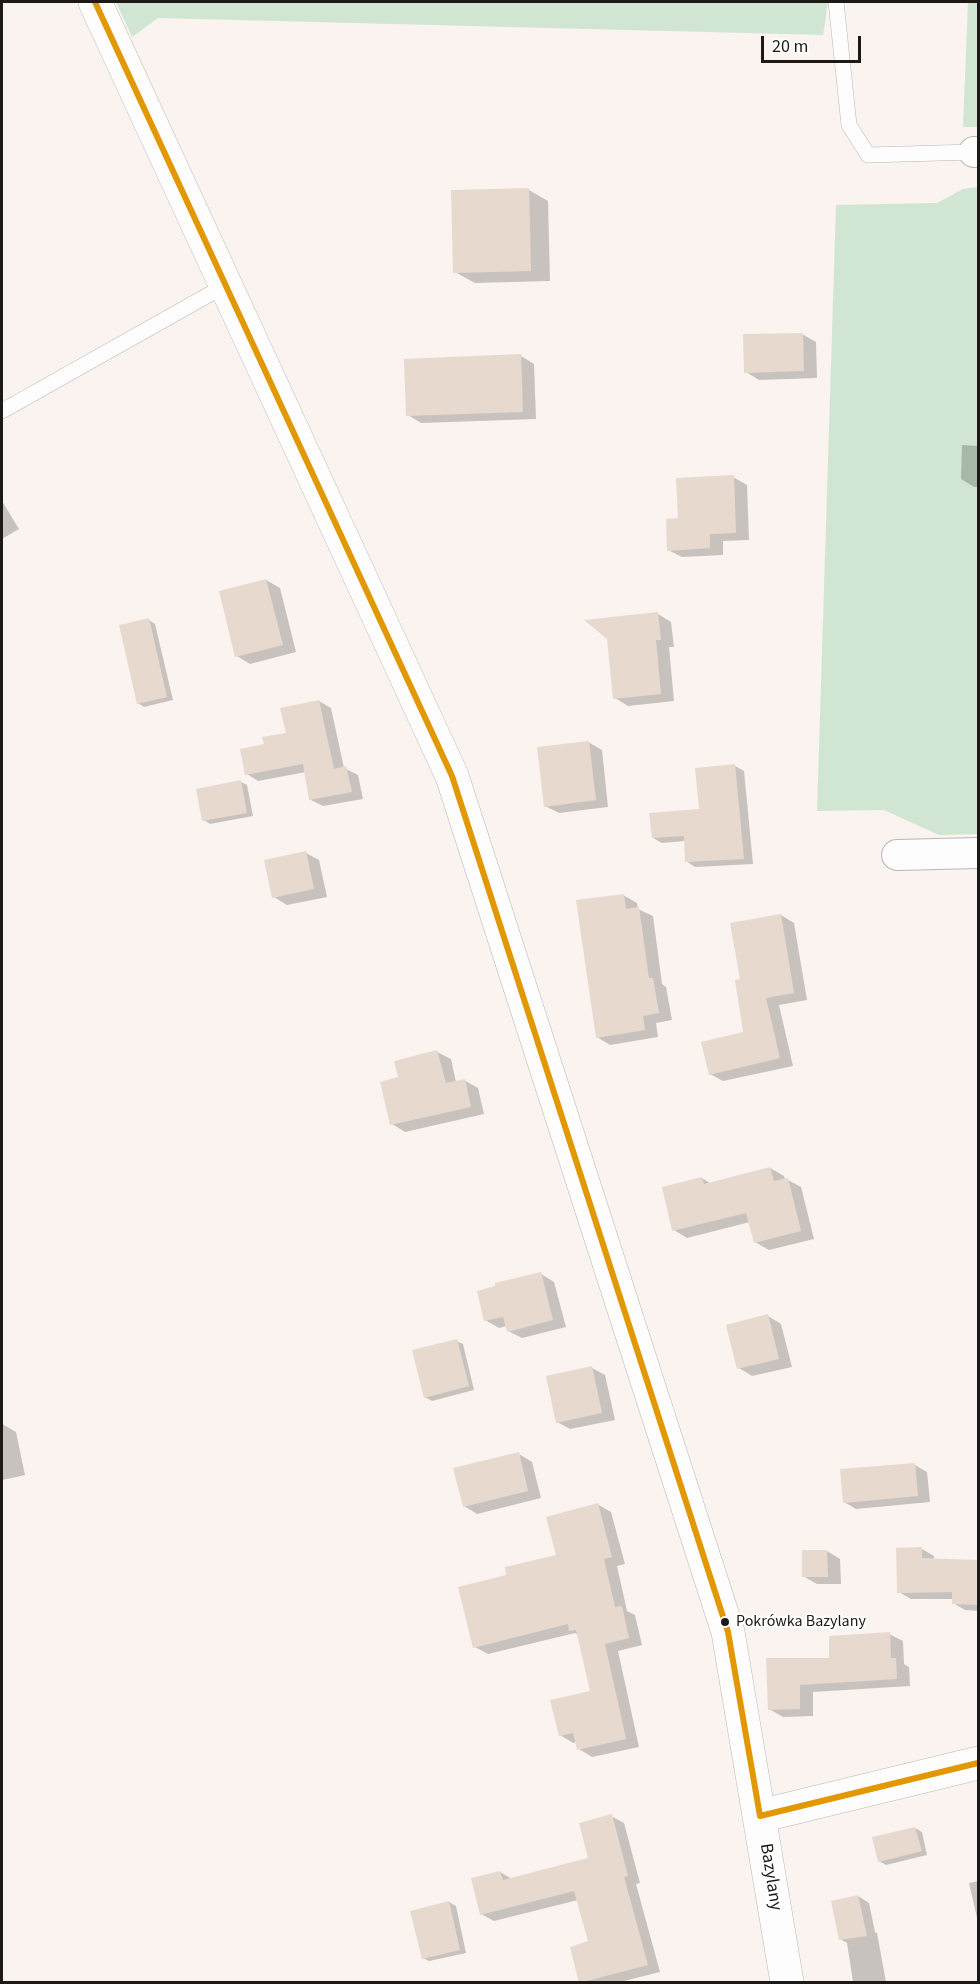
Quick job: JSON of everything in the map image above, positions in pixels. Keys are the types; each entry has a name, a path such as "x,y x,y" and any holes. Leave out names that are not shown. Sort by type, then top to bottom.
{"street":[{"name":"Bazylany","path":"95,2 452,776 728,1632 787,1983"},
{"path":"897,855 978,852"},
{"path":"760,1816 978,1763"}],"lane":[{"path":"836,2 849,125 868,155 976,152"},
{"path":"2,411 226,285"}],"green space":[{"path":"116,2 828,2 823,35 158,18 132,37"},
{"path":"968,2 978,2 978,127 963,127"},
{"path":"978,187 978,834 939,835 884,810 817,811 836,205 937,203 963,189"}],"building":[{"path":"529,188 531,271 453,273 451,190"},
{"path":"803,333 804,371 744,373 743,334"},
{"path":"521,354 523,412 406,416 404,359"},
{"path":"734,475 736,533 710,534 710,548 667,551 666,519 678,518 676,478"},
{"path":"266,579 283,645 235,657 219,591"},
{"path":"658,612 661,640 656,640 661,694 613,699 607,639 584,620"},
{"path":"149,618 167,697 137,704 119,625"},
{"path":"319,700 334,769 346,766 352,792 309,800 303,764 245,775 240,749 264,744 262,737 286,733 280,708"},
{"path":"589,741 596,800 544,807 537,747"},
{"path":"735,764 744,859 685,862 684,836 652,838 649,813 699,809 695,768"},
{"path":"241,780 247,813 202,821 196,789"},
{"path":"306,851 314,889 272,898 264,860"},
{"path":"624,894 626,909 639,907 649,978 653,978 659,1013 643,1016 645,1030 596,1038 576,900"},
{"path":"781,914 794,993 766,998 780,1058 709,1075 701,1042 743,1032 735,980 740,979 730,923"},
{"path":"437,1050 446,1083 465,1079 471,1107 390,1125 380,1082 398,1077 394,1061"},
{"path":"770,1167 774,1181 788,1178 801,1231 754,1243 746,1213 672,1231 662,1187 702,1177 704,1184"},
{"path":"541,1272 553,1320 507,1332 503,1317 484,1321 477,1291 495,1286 495,1283"},
{"path":"768,1314 779,1359 737,1369 726,1325"},
{"path":"457,1339 469,1386 424,1398 412,1350"},
{"path":"592,1366 602,1413 556,1423 546,1376"},
{"path":"519,1452 528,1491 463,1507 453,1468"},
{"path":"915,1463 918,1496 843,1503 840,1469"},
{"path":"598,1503 612,1557 604,1559 615,1607 622,1606 629,1638 605,1644 626,1739 577,1750 573,1733 559,1736 550,1700 590,1691 576,1630 569,1631 568,1624 473,1648 458,1587 506,1575 505,1567 556,1555 546,1517"},
{"path":"922,1547 922,1558 978,1560 978,1605 952,1604 952,1592 897,1593 896,1548"},
{"path":"802,1550 827,1550 828,1577 802,1577"},
{"path":"890,1632 891,1658 896,1658 897,1679 800,1685 800,1709 768,1710 766,1658 829,1658 829,1636"},
{"path":"612,1814 628,1876 624,1877 648,1965 579,1983 570,1947 588,1941 574,1891 480,1915 471,1878 500,1871 503,1880 588,1858 579,1823"},
{"path":"915,1827 922,1851 878,1862 872,1837"},
{"path":"858,1895 867,1936 839,1940 831,1901"},
{"path":"449,1901 460,1950 422,1959 410,1911"}],"transit line":[{"path":"95,2 452,776 728,1632 760,1816 978,1763"}],"place":[{"name":"Pokrówka Bazylany","path":"725,1622"}]}
